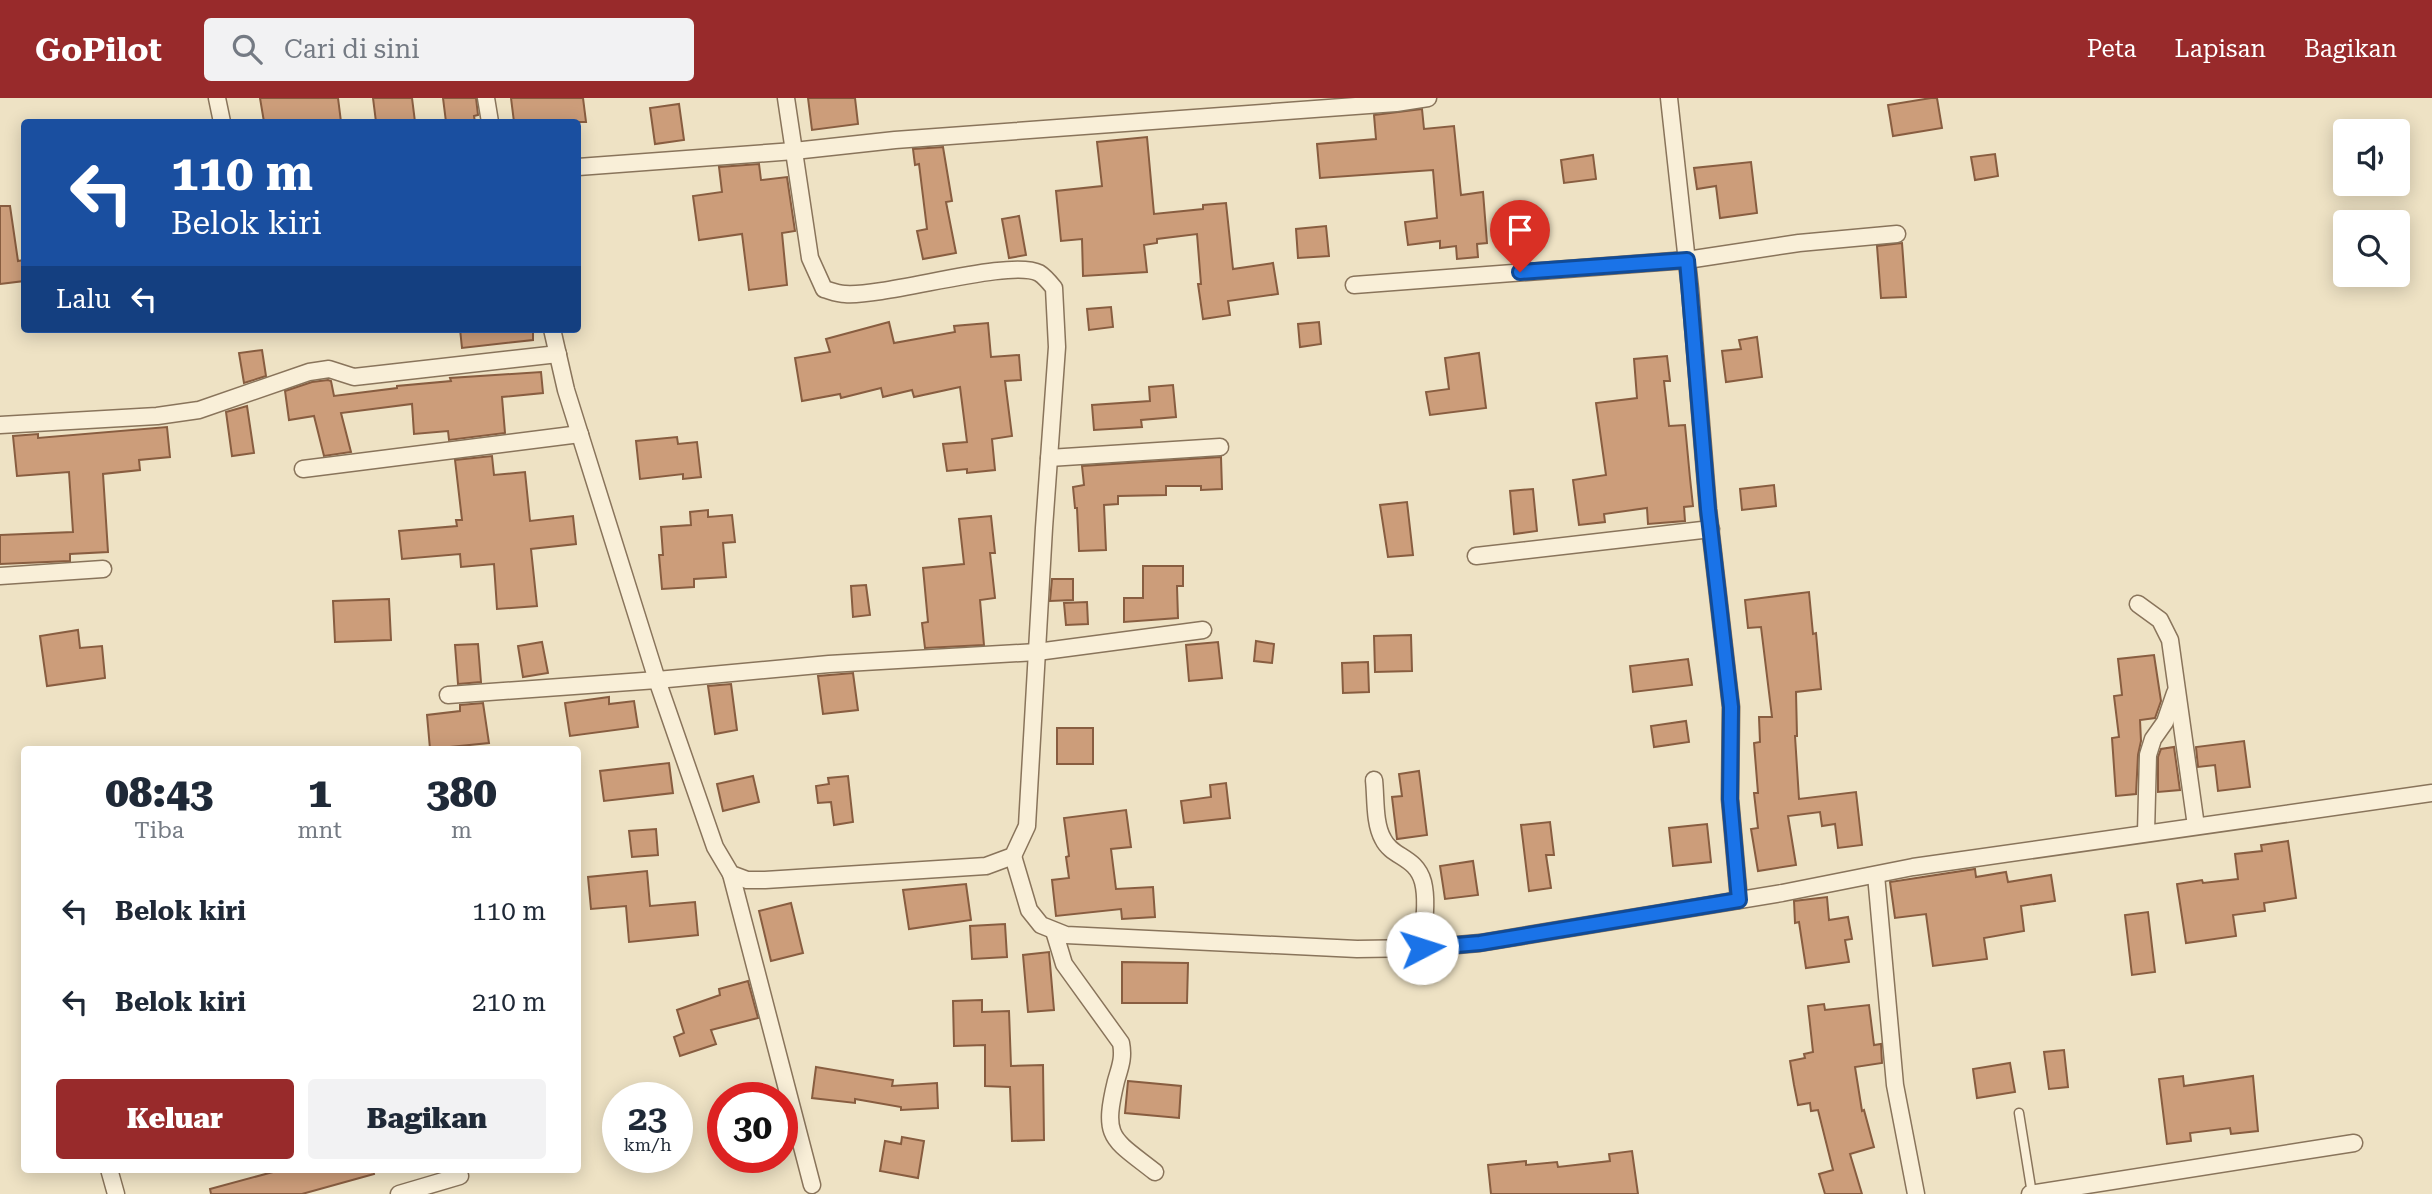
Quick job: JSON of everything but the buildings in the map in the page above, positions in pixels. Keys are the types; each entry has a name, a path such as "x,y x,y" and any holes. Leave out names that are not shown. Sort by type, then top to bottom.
{"street":[{"path":"217,98 221,119"},
{"path":"486,98 490,119"},
{"path":"786,98 810,258 824,289 845,294 872,292 1000,271 1026,270 1039,273 1054,288 1057,347 1027,827 1013,856 1029,910 1041,925 1054,931 1066,935 1357,949 1422,948 1480,943 1739,900 1913,867 2432,793"},
{"path":"581,167 794,151 895,140 1396,103 1428,98"},
{"path":"1670,98 1710,529 1731,707 1730,799 1739,900"},
{"path":"1354,285 1687,260 1800,243 1897,234"},
{"path":"553,333 580,435 657,680 715,846 731,874 812,1185"},
{"path":"0,425 157,416 199,410 277,381 329,369 354,377 558,354"},
{"path":"303,469 580,435"},
{"path":"1049,458 1220,447"},
{"path":"1476,555 1710,529"},
{"path":"0,576 103,569"},
{"path":"2138,604 2160,620 2169,640 2196,826"},
{"path":"448,695 829,664 1037,652 1203,630"},
{"path":"2146,833 2148,755 2165,722 2176,691"},
{"path":"1374,780 1383,840 1392,850 1413,863 1423,882 1422,948"},
{"path":"731,874 747,880 765,880 986,866 1013,856"},
{"path":"1876,874 1895,1085 1916,1194"},
{"path":"1054,931 1064,964 1121,1043 1123,1053 1110,1113 1111,1133 1118,1143 1155,1172"},
{"path":"2031,1194 2354,1143"},
{"path":"110,1173 117,1194"},
{"path":"400,1194 460,1176"}],"lane":[{"path":"2019,1113 2031,1194"}],"route":[{"path":"1422,948 1480,943 1739,900 1730,799 1731,707 1708,509 1687,260 1520,272"}]}
